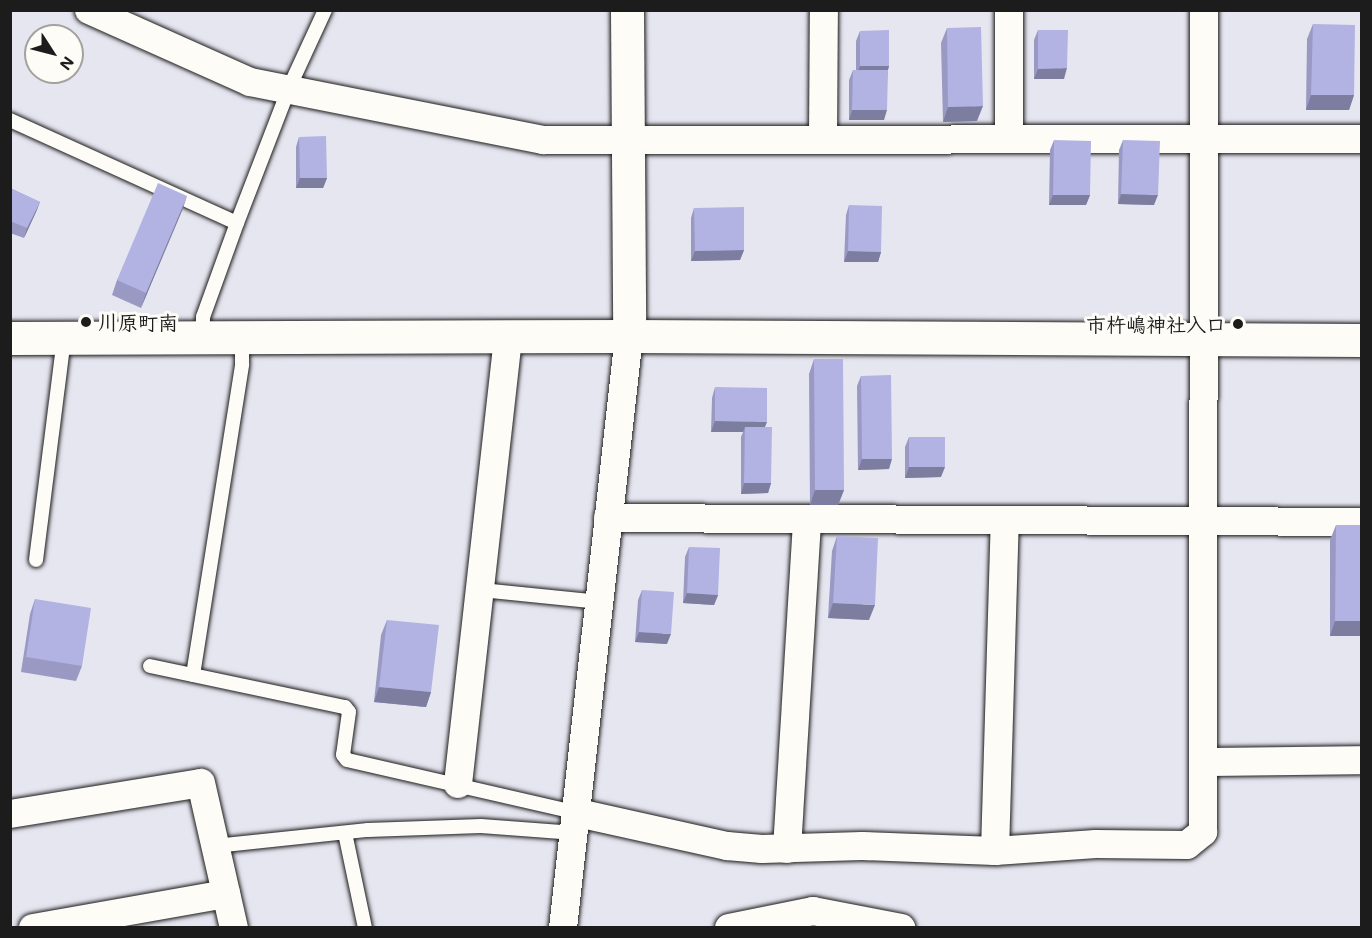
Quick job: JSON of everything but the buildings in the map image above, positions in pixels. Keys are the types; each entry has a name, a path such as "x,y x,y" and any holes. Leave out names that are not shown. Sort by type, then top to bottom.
{"street":[{"path":"89,10 236,78 543,140 1009,137 1362,139"},
{"path":"563,927 577,823 629,336 627,10"},
{"path":"824,10 824,138"},
{"path":"1009,10 1009,137"},
{"path":"577,823 727,846 787,849 862,846 995,850 1096,844 1187,845 1203,832 1204,10"},
{"path":"10,338 242,340 629,336 1362,340"},
{"path":"458,784 508,338"},
{"path":"608,518 807,521 1362,522"},
{"path":"787,849 807,521"},
{"path":"995,850 1005,522"},
{"path":"1204,762 1362,760"},
{"path":"10,814 201,783 234,927"},
{"path":"33,927 226,894"},
{"path":"729,927 796,920 824,912 901,927"}],"lane":[{"path":"202,338 203,317 237,223 289,88 325,10"},
{"path":"10,120 237,223"},
{"path":"36,560 64,338"},
{"path":"193,675 242,364 242,340"},
{"path":"481,590 600,602"},
{"path":"150,666 345,707 349,712 343,755 347,760 458,784 577,823"},
{"path":"215,846 345,833 577,823"},
{"path":"345,833 365,927"}],"place":[{"name":"川原町南","path":"86,322"},
{"name":"市杵嶋神社入口","path":"1238,324"}]}
